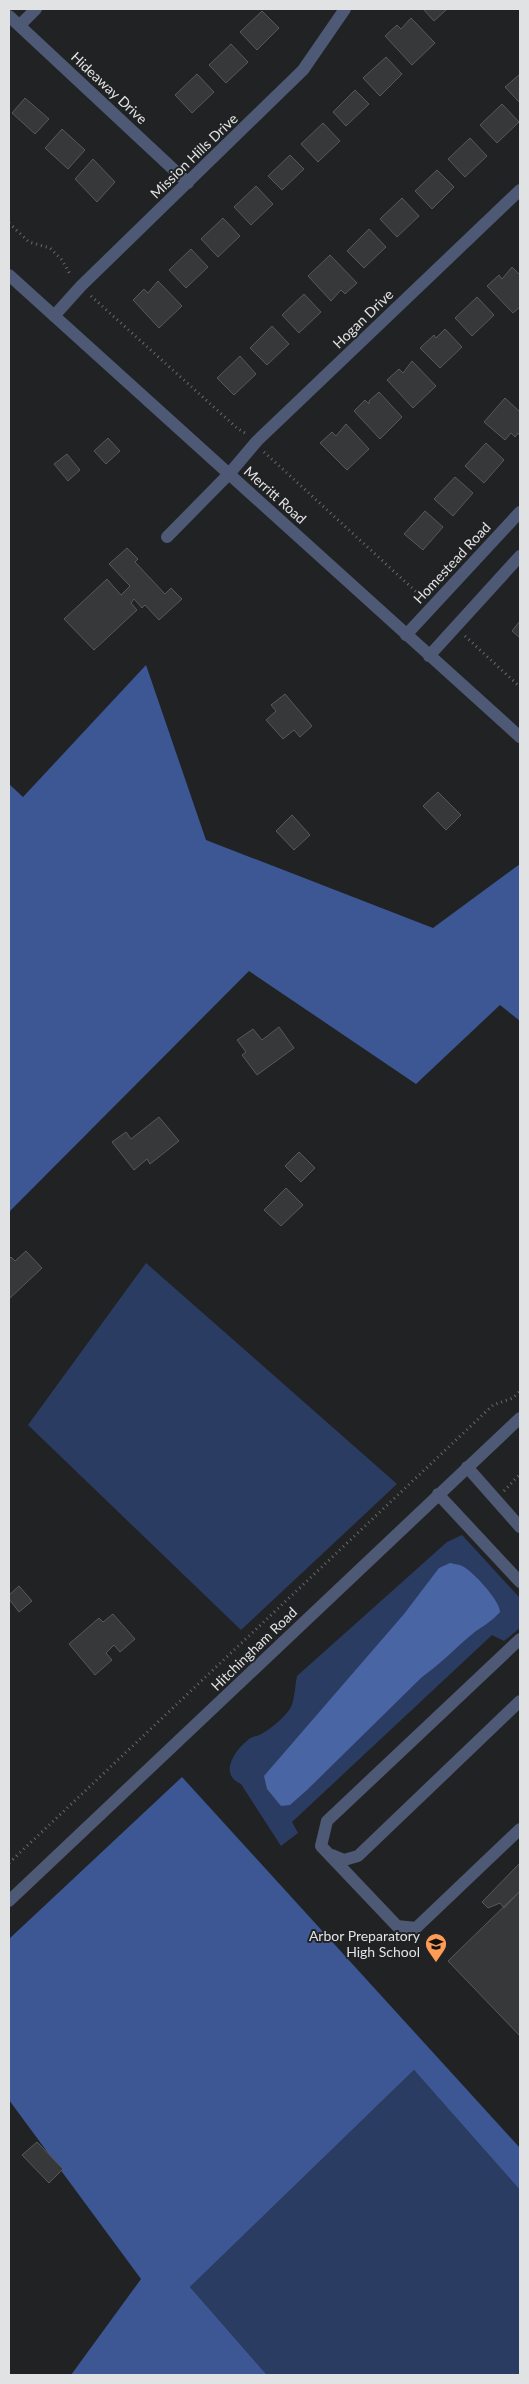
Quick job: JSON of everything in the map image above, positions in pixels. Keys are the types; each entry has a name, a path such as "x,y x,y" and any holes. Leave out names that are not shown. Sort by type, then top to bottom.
{"street":[{"path":"20,25 36,9"},
{"name":"Mission Hills Drive","path":"54,316 81,286 302,70 345,9"},
{"name":"Hideaway Drive","path":"9,16 188,183"},
{"name":"Hogan Drive","path":"167,537 229,474 257,441 520,190"},
{"name":"Merritt Road","path":"9,275 520,737"},
{"name":"Homestead Road","path":"406,635 520,512"},
{"path":"429,656 520,556"},
{"name":"Hitchingham Road","path":"9,1902 520,1418"},
{"path":"467,1467 520,1527"},
{"path":"438,1494 520,1582"},
{"path":"520,1640 327,1821 321,1846 397,1926 416,1928 520,1829"},
{"path":"330,1854 344,1860 358,1856 520,1700"}],"path":[{"path":"9,223 29,242 50,248 62,260 72,278"},
{"path":"90,295 237,428 246,433"},
{"path":"264,452 425,600"},
{"path":"464,635 520,687"},
{"path":"9,1863 493,1405 513,1398 520,1391"}],"shaded area":[{"path":"146,665 206,840 433,928 520,864 520,1021 500,1005 416,1084 249,971 9,1212 9,784 23,797"},
{"path":"146,1263 397,1484 241,1630 28,1425"},
{"path":"462,1535 520,1598 520,1628 504,1641 492,1635 292,1822 298,1833 281,1846 241,1784 234,1780 230,1768 234,1755 249,1739 271,1728 289,1710 293,1700 297,1676 447,1542"},
{"path":"450,1563 462,1566 479,1580 496,1601 500,1612 422,1677 307,1790 290,1805 281,1806 267,1789 264,1776 404,1614 439,1568"},
{"path":"182,1777 520,2148 520,2190 414,2070 190,2287 267,2375 71,2375 141,2279 9,2100 9,1939"},
{"path":"414,2070 520,2190 520,2375 267,2375 190,2287"}],"building":[{"path":"423,9 447,9 434,21"},
{"path":"262,11 279,28 257,50 240,32"},
{"path":"411,18 435,43 412,65 385,36 397,25 401,29"},
{"path":"231,44 248,62 226,83 209,65"},
{"path":"386,57 402,74 380,96 363,78"},
{"path":"197,74 214,92 192,113 175,95"},
{"path":"520,74 520,103 505,87"},
{"path":"355,90 369,104 346,126 333,112"},
{"path":"25,98 49,119 35,134 12,113"},
{"path":"502,104 519,122 497,143 480,125"},
{"path":"323,123 340,141 318,162 301,144"},
{"path":"62,129 85,150 68,169 45,148"},
{"path":"470,138 487,156 465,177 448,159"},
{"path":"290,155 304,169 282,190 268,176"},
{"path":"93,159 115,182 97,202 75,179"},
{"path":"437,170 454,187 432,209 415,191"},
{"path":"256,186 273,204 251,225 234,207"},
{"path":"402,198 419,216 397,237 380,219"},
{"path":"223,218 240,236 218,257 201,239"},
{"path":"369,229 386,247 364,268 347,251"},
{"path":"191,249 208,267 186,288 169,270"},
{"path":"330,255 357,283 345,294 341,290 331,301 308,276"},
{"path":"512,267 520,275 520,307 513,313 487,286 499,275 502,279"},
{"path":"158,281 182,306 159,328 133,300 144,289 148,293"},
{"path":"304,294 321,312 299,333 282,315"},
{"path":"477,297 494,315 472,336 455,318"},
{"path":"272,326 289,344 267,365 250,348"},
{"path":"445,329 462,347 440,368 420,348 434,335 436,338"},
{"path":"240,356 256,374 234,395 217,378"},
{"path":"412,361 436,386 413,408 387,380 399,369 403,373"},
{"path":"379,392 402,417 380,439 354,411 365,400 369,404 369,401"},
{"path":"505,398 520,412 520,436 518,433 515,437 511,433 505,440 484,422"},
{"path":"346,424 369,449 347,470 320,443 332,432 336,436"},
{"path":"108,438 120,451 106,464 94,451"},
{"path":"486,443 504,460 484,483 465,466"},
{"path":"67,454 80,470 68,481 54,464"},
{"path":"455,477 473,493 453,516 434,499"},
{"path":"425,511 443,527 423,550 404,534"},
{"path":"127,548 138,559 135,562 165,594 171,588 182,599 159,620 145,605 142,608 134,599 131,603 137,610 94,650 64,619 107,579 121,595 130,586 109,564"},
{"path":"520,621 520,638 512,631"},
{"path":"285,694 312,726 300,737 294,730 283,739 266,720 276,711 271,705"},
{"path":"438,792 461,815 446,830 423,806"},
{"path":"292,815 310,835 294,850 276,831"},
{"path":"279,1027 294,1048 257,1075 242,1055 246,1052 237,1040 253,1029 262,1040"},
{"path":"159,1117 179,1141 150,1164 147,1159 134,1170 112,1142 126,1132 131,1139"},
{"path":"299,1152 315,1168 301,1182 285,1166"},
{"path":"286,1188 303,1205 281,1226 264,1210"},
{"path":"26,1251 42,1268 9,1299 9,1259 11,1257 15,1261"},
{"path":"19,1586 32,1601 19,1612 9,1599 9,1595"},
{"path":"113,1614 135,1639 120,1652 114,1645 106,1653 112,1660 95,1675 69,1644 99,1618 103,1622"},
{"path":"520,1863 520,1891 504,1908 500,1903 488,1908 482,1902"},
{"path":"520,1891 520,2036 448,1961"},
{"path":"37,2142 63,2169 49,2183 22,2155"}],"place":[{"name":"Arbor Preparatory High School","path":"436,1963"}]}
